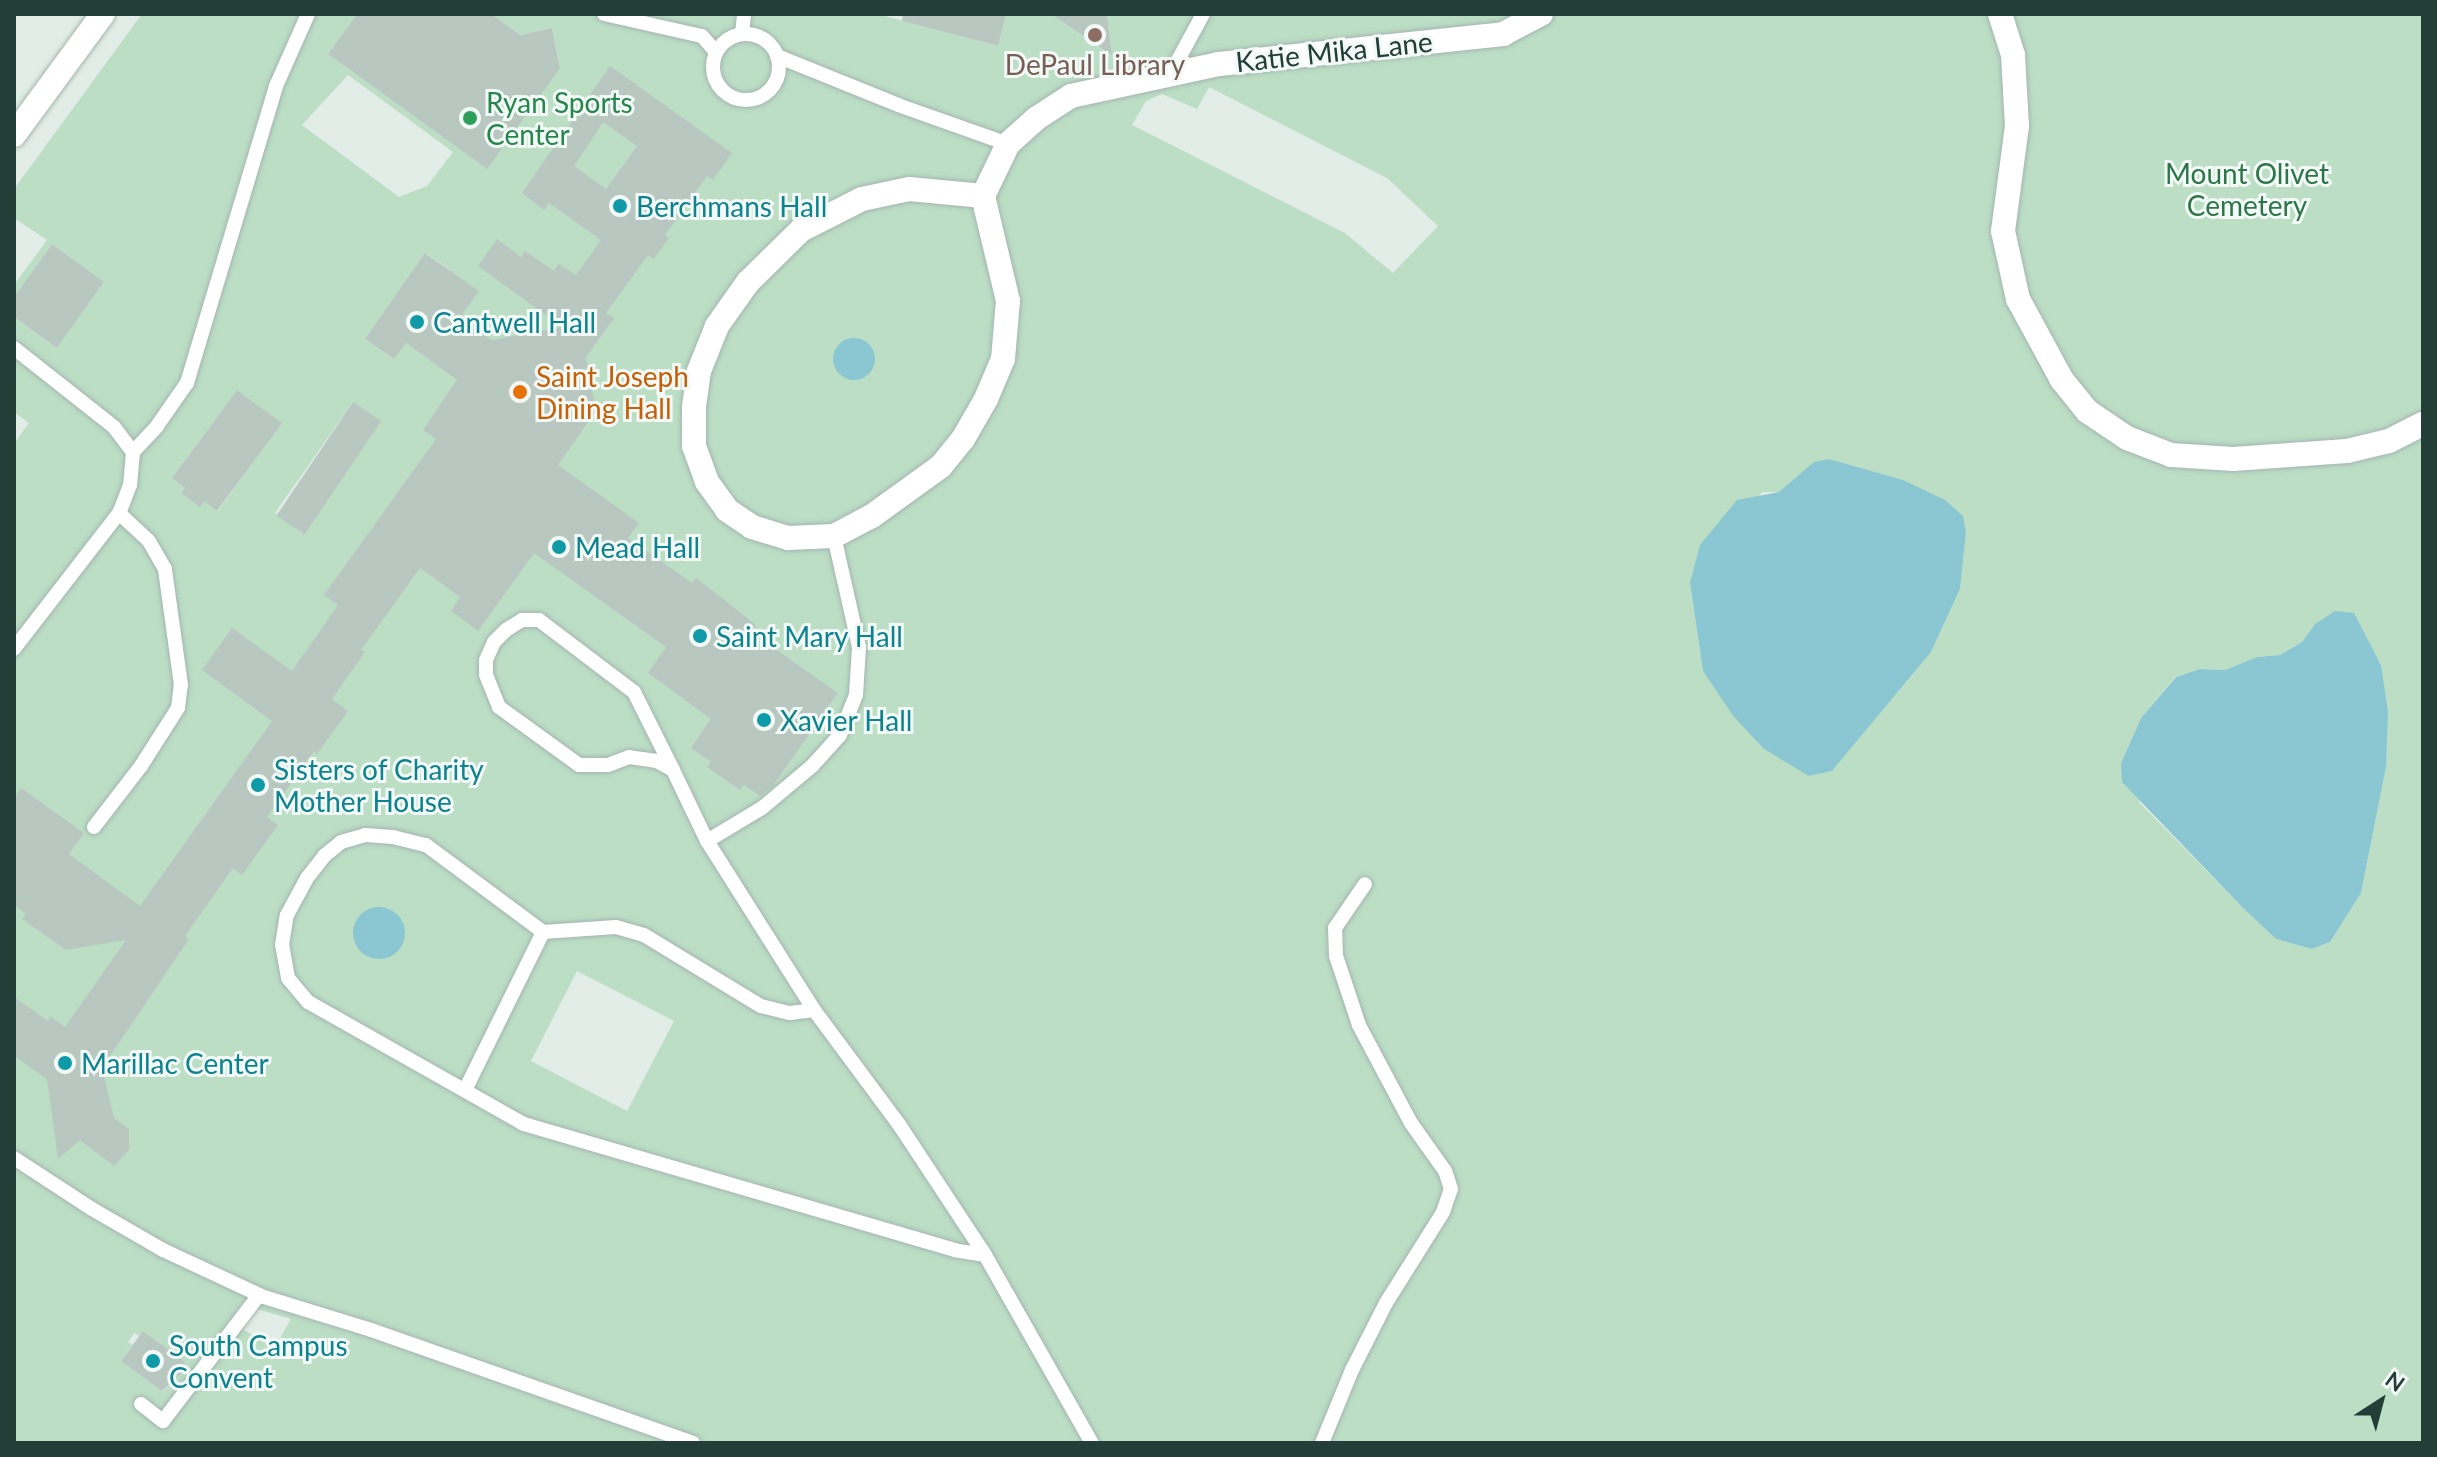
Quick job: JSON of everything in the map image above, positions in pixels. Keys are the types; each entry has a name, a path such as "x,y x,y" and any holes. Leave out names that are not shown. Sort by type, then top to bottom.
{"street":[{"path":"14,135 103,14"},
{"name":"Katie Mika Lane","path":"1008,144 1037,118 1071,96 1219,64 1503,34 1541,14"},
{"path":"2000,14 2013,55 2017,126 2003,231 2018,299 2062,380 2087,411 2127,438 2171,455 2233,459 2347,451 2389,441 2423,424"},
{"path":"983,196 909,189 862,199 801,230 774,254 730,305 717,326 699,371 694,407 694,446 707,482 727,510 752,527 788,538 834,536 872,516 941,466 963,439 986,399 1003,359 1008,301 983,196 1008,144"}],"lane":[{"path":"14,649 119,513 130,485 133,452 157,426 187,383 276,86 308,14"},
{"path":"604,14 702,36 716,52"},
{"path":"742,34 744,14"},
{"path":"1171,73 1203,14"},
{"path":"742,34 764,39 777,56 779,67 772,87 755,99 744,99 724,92 714,73 716,52 723,43 742,34"},
{"path":"777,56 898,105 1008,144"},
{"path":"14,348 114,427 133,452"},
{"path":"94,827 141,766 178,708 181,685 165,569 149,541 119,513"},
{"path":"707,841 762,808 813,765 840,735 856,695 859,647 834,536"},
{"path":"673,770 657,761 629,757 608,765 579,765 499,707 486,674 486,660 494,642 522,620 539,620 634,692 673,770 707,841 814,1010 900,1126 985,1255 1092,1443"},
{"path":"814,1010 790,1013 761,1006 644,935 616,927 543,932 426,845 365,835 341,842 324,856 287,915 282,945 288,978 308,1002 522,1123 955,1250 985,1255"},
{"path":"1322,1443 1372,1330 1443,1212 1451,1189 1445,1171 1411,1123 1366,1039 1336,956 1335,928 1365,884"},
{"path":"465,1090 543,932"},
{"path":"14,1158 92,1209 163,1250 259,1295 371,1330 693,1443"},
{"path":"141,1404 163,1421 259,1295"}],"green space":[{"name":"Mount Olivet Cemetery","path":"142,14 357,14 328,54 486,168 560,67 552,28 520,35 492,14 877,14 997,46 1006,14 1051,14 1111,56 1107,14 2423,14 2423,1443 14,1443 14,444 29,423 14,412 14,317 57,348 104,282 52,244 14,297 14,285 47,240 14,218 14,189","holes":["348,75 453,152 427,186 399,197 302,125","1209,87 1387,178 1438,226 1393,273 1345,233 1132,125 1146,101 1162,94 1197,109","426,253 451,271 442,284 430,360 406,343 394,359 365,339","237,390 281,423 218,511 204,501 200,506 181,493 185,488 172,478","353,402 380,422 302,533 275,513","1829,459 1854,467 1966,532 1960,589 1931,652 1832,771 1809,776 1703,671 1690,583 1762,492 1779,492","2354,614 2381,665 2386,767 2361,893 2330,942 2312,949 2276,939 2243,908 2140,803 2121,763 2141,718 2175,677 2200,669 2225,670 2257,657 2280,655 2302,642 2315,624","577,971 674,1021 627,1111 531,1061","254,1308 291,1319 276,1345 243,1330","143,1331 184,1361 187,1369 163,1391 121,1361 132,1345 128,1342 134,1333 140,1336"]}],"water":[{"path":"854,338 869,344 875,359 869,374 854,380 839,374 833,359 839,344"},
{"path":"1829,459 1903,480 1945,500 1963,516 1966,532 1960,589 1931,652 1832,771 1809,776 1764,749 1734,717 1703,671 1690,583 1700,545 1737,500 1779,492 1814,462"},
{"path":"2335,611 2354,613 2381,665 2388,712 2386,767 2361,893 2330,942 2312,949 2276,939 2243,908 2122,782 2121,763 2141,718 2176,677 2200,669 2225,670 2257,657 2280,655 2302,642 2315,624"},
{"path":"379,907 398,914 405,933 398,952 379,959 360,952 353,933 360,914"}],"building":[{"name":"Ryan Sports Center","path":"357,14 492,14 520,35 552,28 560,68 487,169 328,54"},
{"path":"903,14 1006,14 998,46 902,21"},
{"name":"DePaul Library","path":"1051,14 1107,14 1112,56"},
{"path":"610,66 732,153 713,180 707,176 665,235 669,238 654,259 648,255 606,313 614,318 586,357 596,411 558,465 639,523 628,538 692,583 696,578 756,625 751,632 838,693 772,787 760,796 744,785 740,790 707,767 711,762 691,748 711,719 648,673 666,647 534,553 478,631 451,611 460,597 420,568 361,650 365,652 332,699 348,711 317,754 314,751 267,817 278,825 242,875 233,868 185,936 189,939 102,1068 114,1118 129,1129 129,1150 114,1166 80,1140 58,1159 47,1079 14,1056 14,997 48,1021 50,1016 65,1027 126,940 66,950 22,919 26,914 14,905 14,798 21,788 84,833 69,854 140,906 272,721 202,670 232,628 292,671 338,605 324,595 436,439 423,430 457,380 406,343 394,359 365,339 425,253 479,291 459,319 492,340 562,327 478,266 497,239 521,257 525,251 554,271 559,264 576,275 601,240 549,203 544,210 522,193","holes":["603,122 637,146 606,189 574,166"]},
{"path":"52,244 104,282 57,348 14,317 14,297"},
{"path":"237,390 282,423 217,511 204,501 200,507 181,493 185,488 172,478"},
{"path":"353,402 381,421 305,535 276,516"},
{"name":"South Campus Convent","path":"143,1331 184,1361 187,1369 162,1391 121,1361"}],"place":[{"name":"DePaul Library","path":"1095,35"},
{"name":"Ryan Sports Center","path":"470,118"},
{"name":"Berchmans Hall","path":"620,206"},
{"name":"Cantwell Hall","path":"417,322"},
{"name":"Saint Joseph Dining Hall","path":"520,392"},
{"name":"Mead Hall","path":"559,547"},
{"name":"Saint Mary Hall","path":"700,636"},
{"name":"Xavier Hall","path":"764,720"},
{"name":"Sisters of Charity Mother House","path":"258,785"},
{"name":"Marillac Center","path":"65,1063"},
{"name":"South Campus Convent","path":"153,1361"}]}
